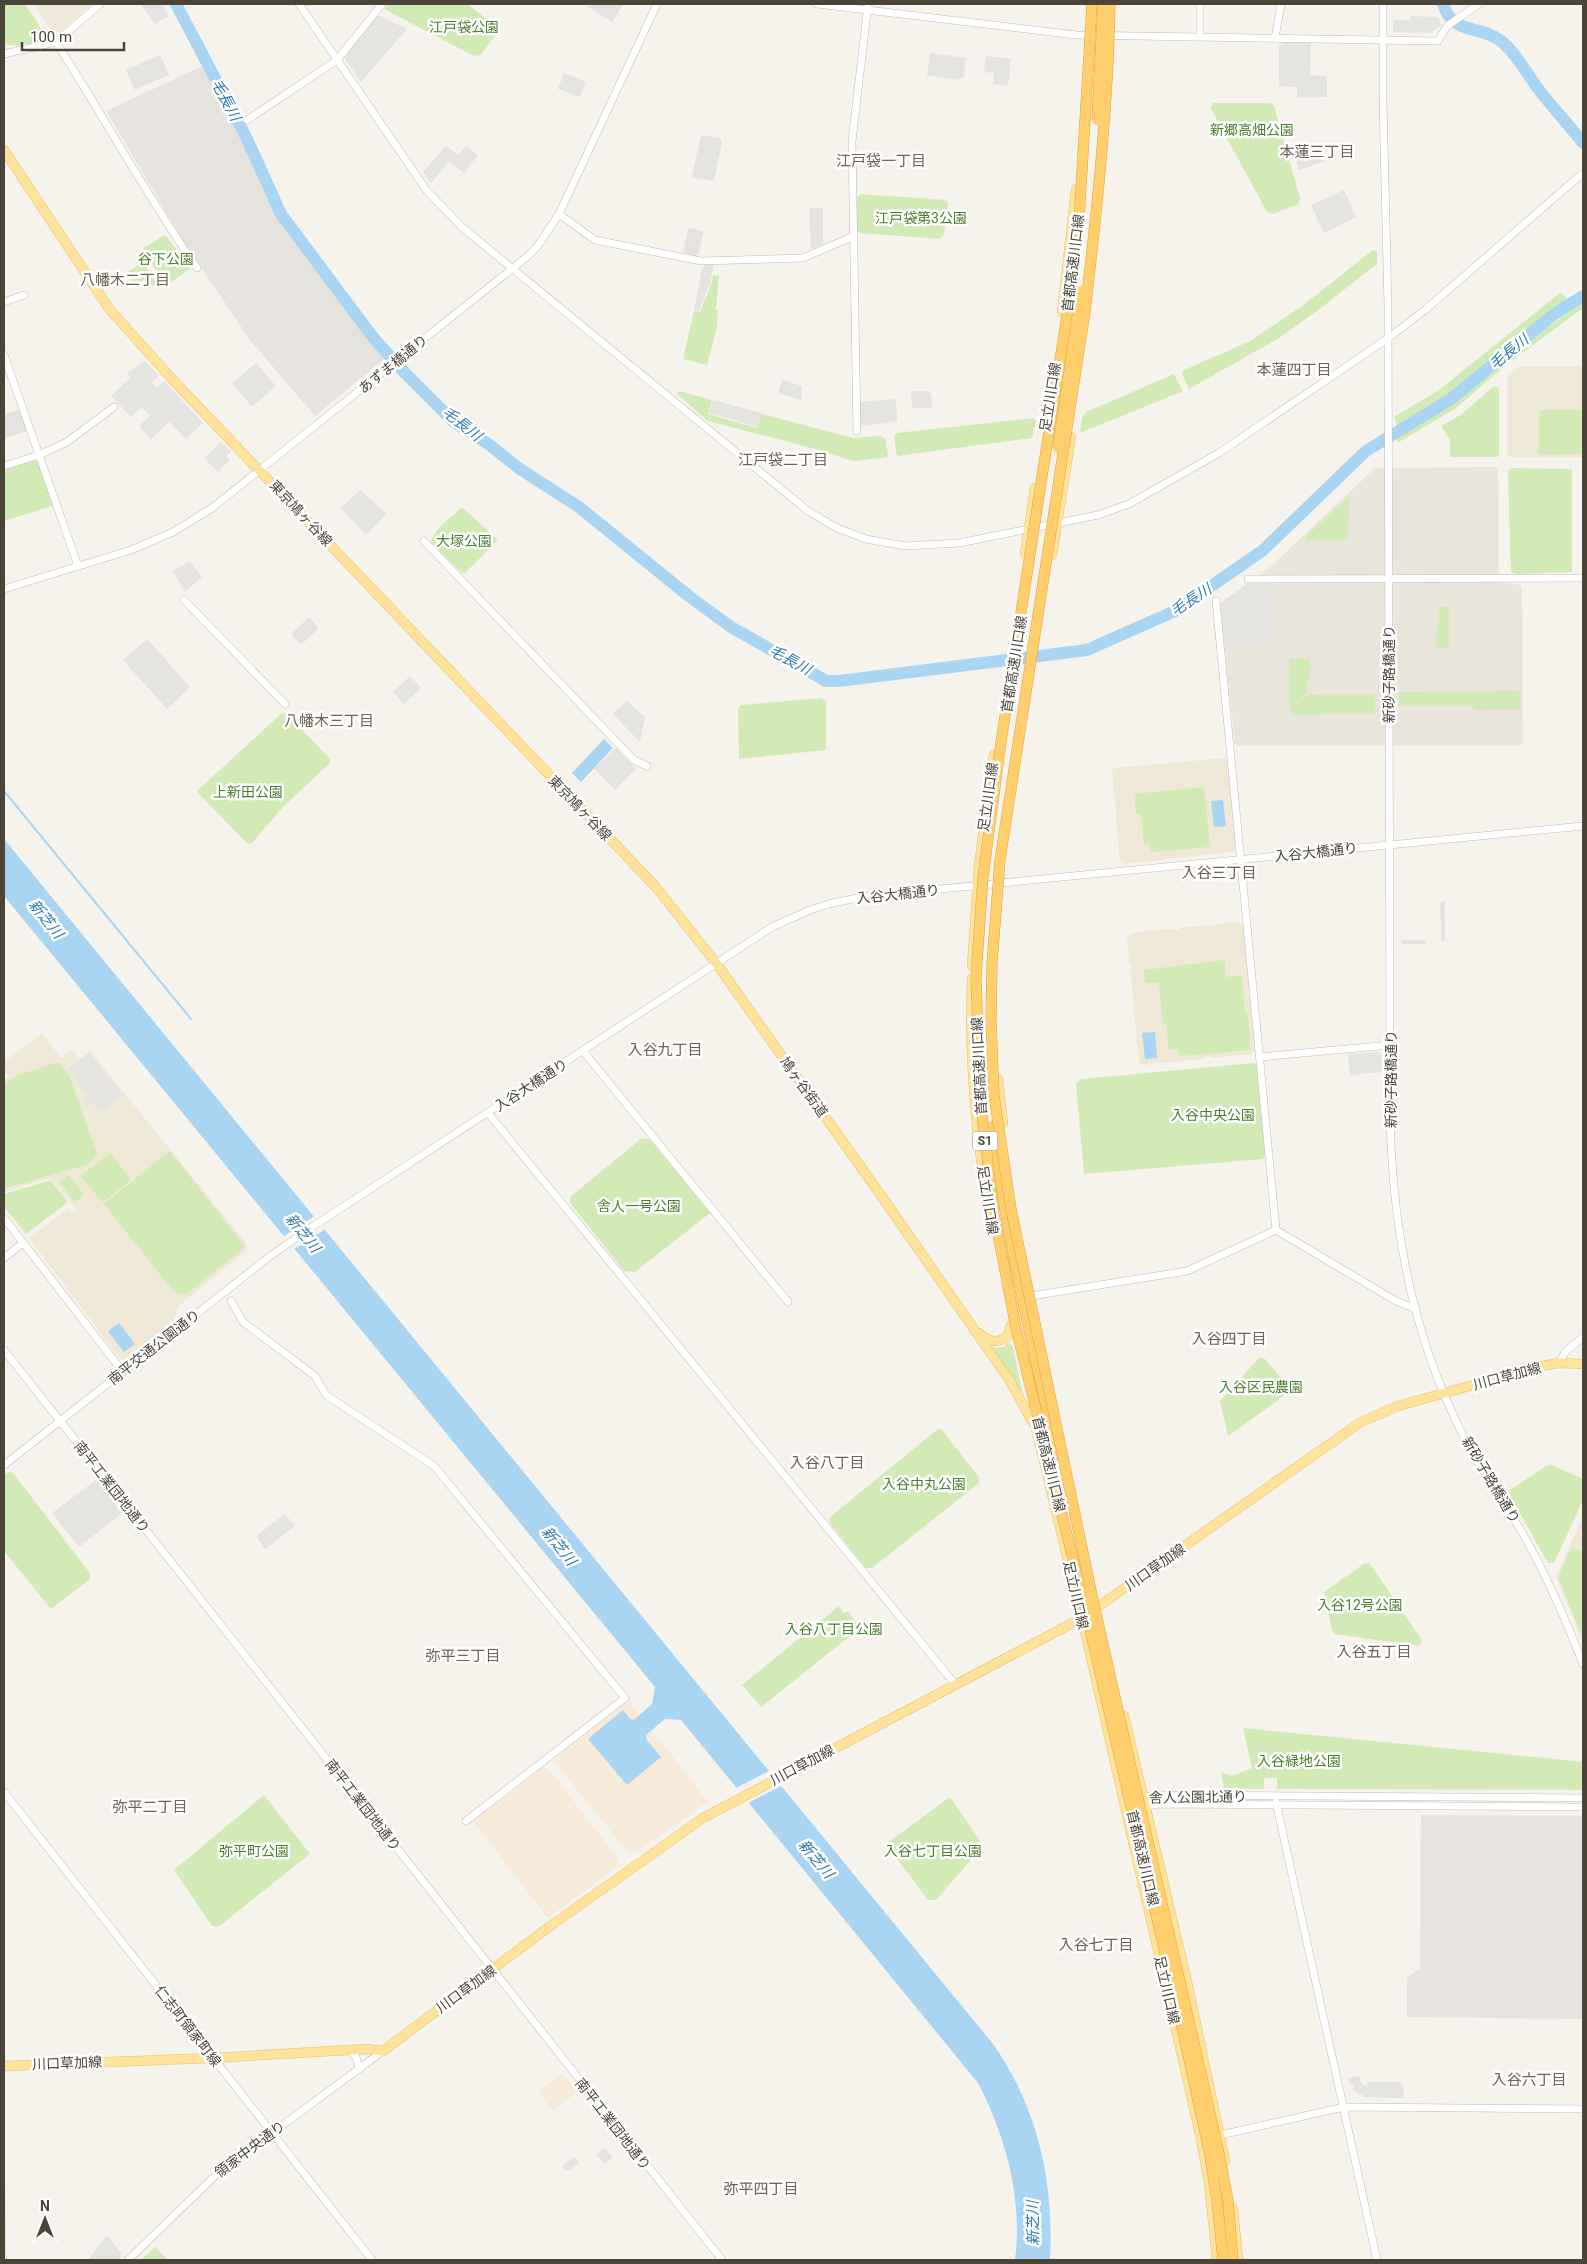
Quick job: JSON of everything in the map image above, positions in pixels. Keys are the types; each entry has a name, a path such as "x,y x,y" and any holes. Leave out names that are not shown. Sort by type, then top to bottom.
{"highway":[{"name":"首都高速川口線","path":"1092,4 1079,220 1057,380 1001,742 983,877 976,977 980,1098 994,1214 1016,1328 1086,1612 1180,2018 1210,2155 1223,2260"},
{"path":"1079,220 1085,185 1091,122 1097,4"},
{"path":"1034,630 1083,275 1097,122 1102,4"},
{"name":"首都高速川口線","path":"1112,4 1096,221 1087,294 1074,391 1034,630 1000,860 995,916 991,1020 994,1096 1011,1209 1094,1605 1219,2153 1228,2201 1233,2260"},
{"path":"1001,742 989,861 982,977 985,1090 992,1171 1016,1300 1054,1454 1079,1515"},
{"path":"994,1096 996,1154 1022,1299 1054,1454 1058,1521"}],"main road":[{"name":"足立川口線","path":"1088,4 1074,221 988,796 977,886 971,1020 974,1096 985,1188 1011,1325 1082,1618 1202,2140 1209,2183 1217,2260"},
{"name":"足立川口線","path":"1112,4 1113,36 1105,163 1092,287 1058,523 1017,772 1002,883 996,983 998,1083 1010,1186 1031,1296 1098,1606 1221,2135 1239,2260"},
{"name":"東京鳩ヶ谷線","path":"4,150 110,310 626,855"},
{"name":"鳩ヶ谷街道","path":"626,855 655,886 716,963 1010,1381 1036,1428"},
{"name":"鳩ヶ谷街道","path":"972,1326 993,1342 1008,1336 1011,1325"},
{"name":"川口草加線","path":"4,2066 213,2058 350,2050 383,2051 492,1969 689,1827 727,1804 1082,1618 1361,1422 1398,1406 1559,1363 1583,1364"}],"street":[{"path":"4,54 56,42 100,4"},
{"path":"299,4 427,191 463,228 808,511 837,528 866,539 905,546 959,543 1098,515 1129,504 1155,491 1219,453 1387,339 1425,310 1583,173"},
{"path":"247,120 337,60 382,4"},
{"name":"あずま橋通り","path":"4,589 132,550 173,532 212,508 514,268 537,247 559,214 657,4"},
{"path":"816,4 868,7 1086,36 1383,38 1438,41 1443,30 1450,23 1479,4"},
{"path":"1200,4 1200,37"},
{"path":"1275,38 1281,4"},
{"name":"新砂子路橋通り","path":"1383,4 1389,426 1390,1046 1392,1159 1396,1204 1404,1260 1416,1309 1445,1393 1466,1441 1546,1577 1583,1664"},
{"path":"857,431 852,141 868,7"},
{"path":"56,42 100,111 170,230 197,268"},
{"path":"559,214 595,240 701,261 803,258 854,236"},
{"path":"4,302 24,295"},
{"path":"4,355 78,566"},
{"path":"4,466 39,455 67,442 114,407"},
{"path":"424,541 634,760 647,766"},
{"path":"1248,579 1583,578"},
{"path":"184,600 285,704"},
{"path":"1216,602 1276,1230"},
{"name":"入谷大橋通り","path":"306,1231 772,927 832,903 869,896 1583,826"},
{"path":"1260,1058 1390,1046"},
{"path":"583,1051 788,1302"},
{"path":"488,1113 955,1684"},
{"path":"4,1218 124,1372"},
{"path":"1031,1296 1187,1271 1276,1230"},
{"path":"1276,1230 1396,1301 1416,1309"},
{"name":"南平交通公園通り","path":"4,1465 269,1257 306,1231"},
{"path":"4,1258 24,1243"},
{"path":"231,1301 243,1322 315,1376 326,1395 434,1466 625,1698 466,1821"},
{"path":"1559,1363 1566,1351 1583,1337"},
{"name":"南平工業団地通り","path":"4,1350 722,2260"},
{"name":"仁志町領家町線","path":"4,1792 372,2260"},
{"name":"舎人公園北通り","path":"1125,1806 1135,1809 1157,1795 1583,1798"},
{"path":"1276,1796 1276,1804 1377,2260"},
{"name":"舎人公園北通り","path":"1145,1802 1159,1804 1583,1807"},
{"path":"350,2050 356,2057 358,2069"},
{"name":"領家中央通り","path":"130,2259 218,2172 383,2051"},
{"path":"1202,2140 1344,2107 1583,2109"}],"shaded area":[{"path":"34,4 92,4 57,34 54,34"},
{"path":"144,4 162,4 169,16 155,24 142,6"},
{"path":"590,4 623,4 612,22 588,7"},
{"path":"377,16 407,29 361,82 346,60 346,55"},
{"path":"1411,16 1438,17 1441,25 1430,33 1393,32 1393,20 1410,20"},
{"path":"1283,42 1311,42 1310,75 1327,76 1327,97 1297,98 1297,87 1279,86 1279,46"},
{"path":"930,53 966,58 964,76 959,80 927,75"},
{"path":"160,55 169,75 135,90 126,70"},
{"path":"986,56 1011,59 1008,86 993,84 994,73 984,72"},
{"path":"202,66 234,124 278,218 384,359 315,416 250,340 182,239 106,111"},
{"path":"564,73 586,82 580,97 558,89"},
{"path":"701,135 720,138 722,142 714,181 692,177"},
{"path":"446,146 458,155 454,160 466,146 478,155 464,173 449,162 431,183 423,172"},
{"path":"1323,148 1326,161 1299,170 1294,151"},
{"path":"1344,190 1356,217 1324,233 1312,207 1313,204"},
{"path":"809,208 823,208 823,244 811,249"},
{"path":"688,228 704,231 699,253 695,256 683,253"},
{"path":"706,264 714,264 710,284 699,311 694,310 702,268"},
{"path":"145,361 159,376 152,382 156,388 164,381 203,423 186,439 169,422 151,439 139,426 150,416 142,407 131,417 111,396 130,378 127,373"},
{"path":"256,363 276,386 252,407 232,383"},
{"path":"1519,366 1583,366 1583,457 1509,457 1507,455 1507,378"},
{"path":"782,380 802,386 801,400 778,393"},
{"path":"911,391 928,391 931,394 932,408 912,408"},
{"path":"896,399 897,421 864,426 860,423 859,402"},
{"path":"713,400 762,413 758,427 709,413"},
{"path":"17,410 20,411 27,431 4,438 4,414"},
{"path":"221,442 231,452 226,456 230,460 218,472 204,458"},
{"path":"1496,467 1498,469 1499,583 1518,584 1522,587 1523,743 1520,746 1238,746 1235,744 1220,603 1268,569 1375,468"},
{"path":"360,490 387,514 366,535 341,508"},
{"path":"190,561 202,577 185,592 173,571"},
{"path":"1249,584 1273,584 1273,648 1227,648 1222,604"},
{"path":"309,617 318,629 301,645 291,634"},
{"path":"147,639 168,662 155,674 168,663 190,687 167,709 145,684 152,677 144,684 123,660"},
{"path":"410,676 421,688 404,704 393,692"},
{"path":"627,701 645,717 640,742 613,714"},
{"path":"616,748 636,769 615,790 594,769"},
{"path":"1225,758 1228,760 1236,848 1233,852 1124,864 1120,861 1112,771 1114,768"},
{"path":"1440,901 1445,901 1445,941 1441,941"},
{"path":"1238,922 1243,924 1249,989 1247,995 1250,998 1255,1051 1252,1054 1212,1058 1209,1056 1202,1059 1143,1065 1139,1062 1130,970 1132,963 1129,962 1127,937 1131,933 1168,929 1178,930 1180,928 1209,925 1215,927 1217,924"},
{"path":"1401,940 1426,940 1426,944 1401,944"},
{"path":"42,1033 61,1058 72,1050 80,1059 90,1051 247,1244 247,1250 179,1306 173,1321 124,1360 121,1360 29,1238 67,1210 72,1213 84,1204 76,1209 51,1178 4,1192 4,1080 9,1076 4,1069 4,1062"},
{"path":"1378,1052 1382,1054 1382,1072 1350,1075 1348,1054"},
{"path":"90,1053 122,1095 100,1113 93,1101 86,1106 82,1101 88,1096 68,1069"},
{"path":"96,1480 122,1513 79,1547 52,1513"},
{"path":"285,1514 295,1526 265,1549 256,1536"},
{"path":"1583,1517 1583,1642 1556,1577"},
{"path":"629,1701 708,1802 636,1852 627,1851 555,1762 556,1758"},
{"path":"543,1768 548,1768 617,1857 616,1868 549,1917 546,1916 474,1822 475,1819"},
{"path":"1421,1815 1583,1816 1583,2019 1407,2017 1407,1977 1420,1969"},
{"path":"560,2075 564,2075 578,2091 553,2111 538,2092"},
{"path":"1359,2076 1361,2082 1367,2087 1367,2082 1401,2082 1401,2087 1404,2087 1403,2098 1363,2097 1363,2092 1360,2095 1352,2089 1355,2085 1350,2085 1348,2078"},
{"path":"605,2148 612,2158 604,2164 596,2154"},
{"path":"4,2154 7,2260 4,2260"},
{"path":"574,2157 579,2163 566,2171 562,2166"},
{"path":"107,2235 121,2253 118,2260 88,2260"}],"green space":[{"path":"4,4 25,4 48,39 39,43 24,43 18,46 4,44"},
{"name":"江戸袋公園","path":"388,4 467,4 497,27 498,32 480,55 474,56 386,10 385,8"},
{"name":"新郷高畑公園","path":"1213,103 1270,103 1274,106 1300,198 1298,204 1273,214 1267,212 1210,107"},
{"name":"江戸袋第3公園","path":"860,194 945,200 948,203 944,235 940,239 860,233 857,230 857,197"},
{"name":"谷下公園","path":"165,235 190,266 190,269 168,284 165,284 144,251 144,248"},
{"path":"1373,250 1377,251 1377,264 1313,314 1279,338 1189,389 1182,373 1184,370 1250,341 1302,306"},
{"path":"143,262 157,284 153,286 145,279 133,288 128,272"},
{"path":"713,275 719,276 716,310 718,310 717,327 707,365 683,359 694,311 700,312"},
{"path":"1561,292 1568,300 1549,312 1456,389 1397,427 1394,417 1439,390"},
{"path":"1583,302 1583,308 1505,366 1456,408 1397,442 1397,436 1451,403 1499,363"},
{"path":"1174,374 1183,391 1080,433 1082,418 1086,412"},
{"path":"1494,386 1499,388 1499,455 1497,457 1450,457 1450,440 1441,426 1462,414"},
{"path":"679,391 712,400 708,414 757,428 762,414 853,438 880,436 886,439 888,457 855,461 708,421 677,394"},
{"path":"1541,410 1583,410 1583,454 1539,455 1539,413"},
{"path":"1033,418 1036,421 1032,438 897,456 894,436 897,433"},
{"path":"35,460 38,461 53,503 52,506 4,521 4,470"},
{"path":"1511,468 1572,469 1572,572 1516,574 1511,572 1508,471"},
{"path":"1347,498 1349,500 1348,540 1307,541 1305,538"},
{"name":"大塚公園","path":"463,508 497,539 465,573 462,573 431,543 432,538 439,529"},
{"path":"1439,607 1449,607 1449,648 1436,648"},
{"path":"1289,659 1310,659 1310,678 1307,679 1307,693 1294,703 1289,703"},
{"path":"1519,691 1520,709 1475,710 1472,706 1399,706 1399,692"},
{"path":"1375,694 1375,713 1291,715 1291,705 1309,695"},
{"path":"822,698 826,702 826,750 739,759 738,708 741,705"},
{"name":"上新田公園","path":"282,713 286,713 330,759 330,763 284,806 251,844 248,844 198,793 198,790"},
{"path":"1204,787 1210,847 1151,852 1150,844 1144,845 1141,814 1136,814 1134,794"},
{"path":"1225,960 1226,977 1242,976 1245,1014 1248,1015 1251,1050 1180,1056 1179,1049 1169,1050 1166,1024 1163,1024 1159,982 1145,983 1144,970"},
{"path":"58,1062 69,1075 97,1154 89,1164 4,1189 4,1085 18,1075"},
{"name":"入谷中央公園","path":"1254,1063 1257,1065 1266,1155 1262,1159 1084,1174 1076,1083 1081,1079"},
{"name":"舎人一号公園","path":"642,1138 649,1139 710,1213 635,1272 624,1271 570,1203 570,1197"},
{"path":"170,1151 245,1247 187,1294 175,1293 104,1204"},
{"path":"110,1153 131,1180 103,1202 80,1176"},
{"path":"68,1175 84,1195 75,1202 59,1182"},
{"path":"51,1180 68,1202 26,1234 4,1207 4,1194"},
{"path":"1009,1342 1013,1347 1023,1397 992,1348 1003,1347"},
{"name":"入谷区民農園","path":"1259,1358 1264,1358 1292,1390 1228,1436 1220,1401"},
{"name":"入谷中丸公園","path":"938,1429 942,1430 979,1477 979,1483 872,1568 866,1568 829,1522 830,1517"},
{"path":"1552,1465 1583,1479 1583,1500 1554,1563 1548,1563 1509,1494 1510,1490 1546,1466"},
{"path":"8,1472 13,1473 90,1573 90,1579 51,1609 4,1551 4,1475"},
{"path":"1572,1547 1583,1553 1583,1638 1558,1577"},
{"name":"入谷12号公園","path":"1365,1563 1370,1564 1422,1640 1419,1646 1335,1634 1332,1630 1324,1592"},
{"name":"入谷八丁目公園","path":"839,1606 844,1613 848,1611 860,1628 761,1707 742,1685"},
{"name":"入谷緑地公園","path":"1243,1728 1583,1762 1583,1790 1277,1789 1277,1778 1264,1778 1264,1789 1224,1788 1221,1772 1232,1776 1252,1768"},
{"name":"弥平町公園","path":"264,1795 310,1854 218,1927 212,1926 174,1870"},
{"name":"入谷七丁目公園","path":"950,1797 981,1842 982,1847 936,1900 928,1900 886,1844"},
{"path":"155,2247 168,2260 142,2260 142,2259"}],"water":[{"path":"604,739 613,748 581,782 572,773"},
{"path":"1223,800 1226,826 1214,827 1211,801"},
{"name":"新芝川","path":"4,839 993,2044 1009,2068 1021,2094 1032,2120 1040,2147 1046,2174 1049,2202 1050,2260 1015,2260 1017,2214 1010,2169 997,2125 978,2083 681,1720 665,1719 646,1735 646,1739 661,1757 627,1785 588,1739 623,1710 630,1719 634,1720 652,1704 655,1687 4,896"},
{"path":"1155,1032 1157,1058 1145,1059 1142,1033"},
{"path":"119,1323 135,1344 124,1352 108,1331"}],"pier":[{"path":"316,1215 327,1228 291,1251 281,1238"},
{"path":"771,1770 783,1785 746,1804 734,1789"}],"waterway":[{"name":"毛長川","path":"176,4 246,137 281,214 372,336 403,371 454,422 487,443 520,469 579,507 690,597 731,627 826,681 839,681 1087,650 1175,611 1262,551 1366,451 1451,399 1553,315 1583,296"},
{"path":"1443,4 1453,21 1493,36 1507,46 1539,90 1583,143"},
{"path":"4,791 191,1019"}],"district":[{"name":"本蓮三丁目","path":"1317,152"},
{"name":"江戸袋一丁目","path":"881,161"},
{"name":"八幡木二丁目","path":"125,280"},
{"name":"本蓮四丁目","path":"1294,370"},
{"name":"江戸袋二丁目","path":"783,460"},
{"name":"八幡木三丁目","path":"329,721"},
{"name":"入谷三丁目","path":"1219,873"},
{"name":"入谷九丁目","path":"665,1050"},
{"name":"入谷四丁目","path":"1229,1339"},
{"name":"入谷八丁目","path":"827,1463"},
{"name":"入谷五丁目","path":"1374,1652"},
{"name":"弥平三丁目","path":"463,1656"},
{"name":"弥平二丁目","path":"150,1807"},
{"name":"入谷七丁目","path":"1096,1945"},
{"name":"入谷六丁目","path":"1529,2080"},
{"name":"弥平四丁目","path":"761,2189"}]}
